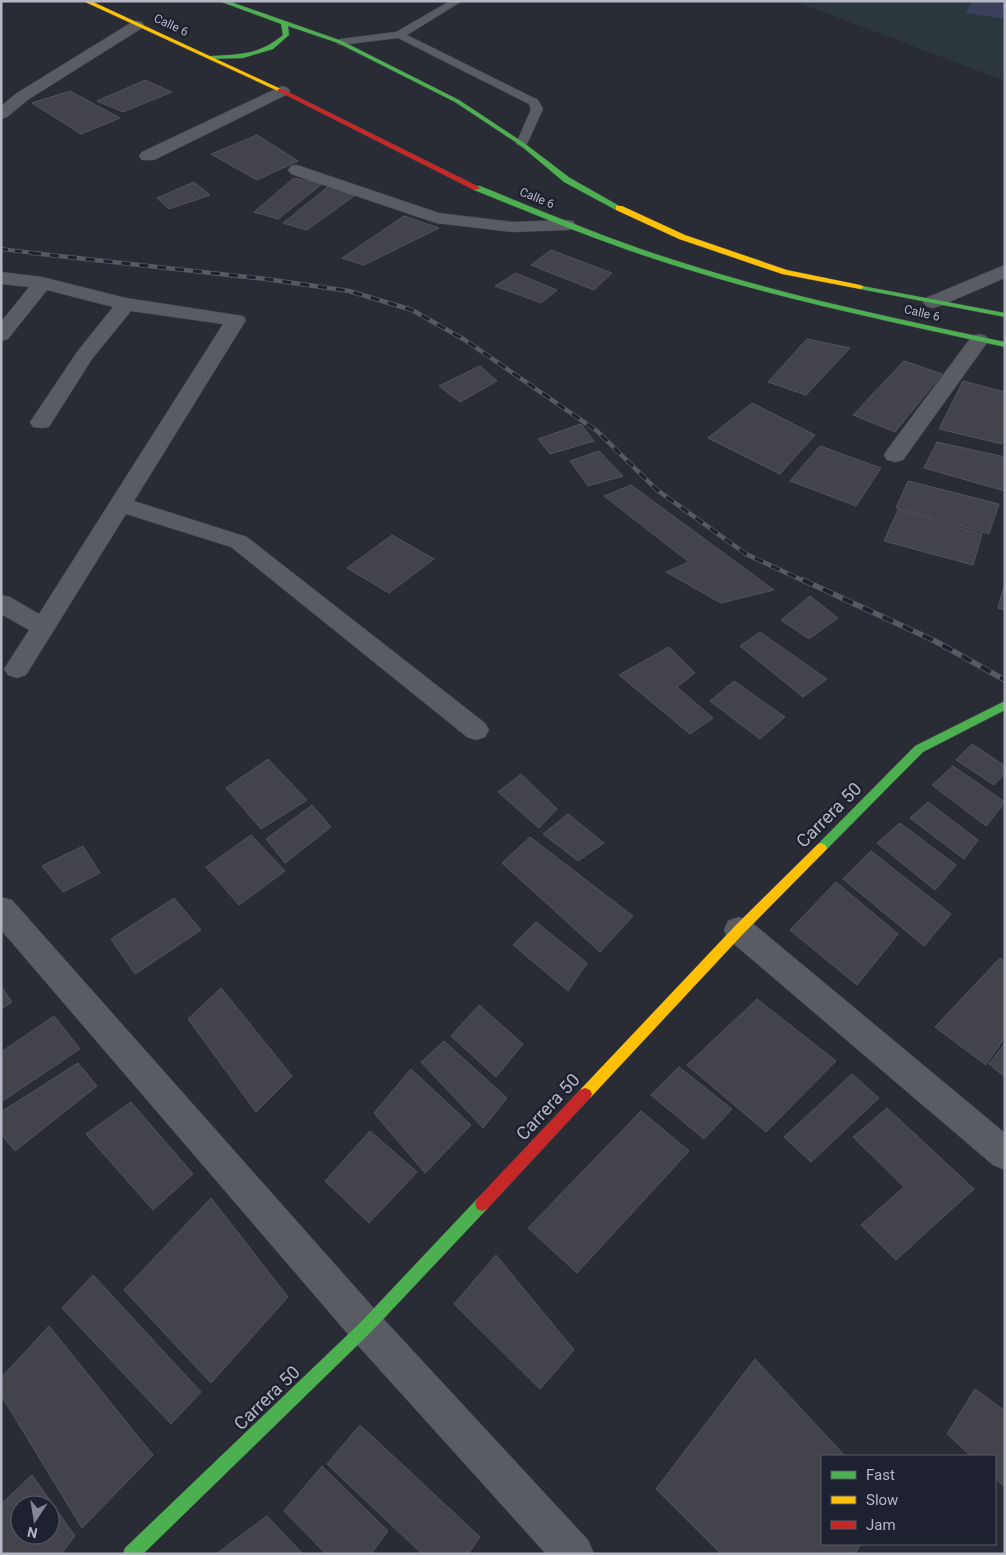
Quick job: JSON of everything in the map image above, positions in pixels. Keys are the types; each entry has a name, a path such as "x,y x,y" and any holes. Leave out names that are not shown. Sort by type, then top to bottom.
{"main road":[{"name":"Calle 6","path":"86,1 282,91 477,188 567,225 672,262 801,299 1005,345"},
{"name":"Calle 6","path":"222,1 340,42 457,101 522,144 567,180 620,209 682,237 785,272 934,302 1005,314"},
{"path":"210,58 243,56 271,48 286,35 284,22"},
{"name":"Carrera 50","path":"131,1554 366,1327 739,930 920,749 1005,704"}],"street":[{"path":"1,114 22,96 138,25"},
{"path":"148,156 282,91"},
{"path":"297,170 436,218 513,227 567,225"},
{"path":"934,302 1005,271"},
{"path":"1,278 42,283 126,304 236,320 17,669"},
{"path":"1,335 42,283"},
{"path":"41,422 84,356 126,304"},
{"path":"895,455 979,340"},
{"path":"120,504 238,542 476,730"},
{"path":"1,603 43,627"},
{"path":"1,909 366,1327 574,1554"},
{"path":"739,930 1005,1154"}],"lane":[{"path":"340,42 400,35 457,1"},
{"path":"400,35 534,102 537,109 522,144"}],"shaded area":[{"path":"794,1 1005,1 1005,81"}],"water":[{"path":"972,1 1005,1 1005,19 966,13"}],"building":[{"path":"145,80 172,92 123,112 97,101"},
{"path":"70,91 120,118 81,134 32,103"},
{"path":"257,135 298,161 257,180 211,154"},
{"path":"294,178 322,184 278,219 254,212"},
{"path":"194,182 210,195 169,209 157,198"},
{"path":"329,186 354,196 307,230 283,223"},
{"path":"404,216 439,228 364,265 342,258"},
{"path":"551,250 612,273 594,290 531,265"},
{"path":"516,273 557,290 541,303 495,286"},
{"path":"807,339 850,348 806,395 768,382"},
{"path":"904,361 942,374 895,432 853,415"},
{"path":"480,366 497,381 460,402 439,386"},
{"path":"963,381 1005,392 1005,438 1002,444 939,429"},
{"path":"752,403 815,435 780,474 708,438"},
{"path":"581,424 594,441 550,454 538,439"},
{"path":"937,442 1005,457 1005,491 924,468"},
{"path":"820,446 881,468 856,506 790,481"},
{"path":"599,451 623,476 588,486 570,461"},
{"path":"908,481 999,504 989,534 896,508"},
{"path":"631,485 774,590 721,603 666,572 689,562 604,496"},
{"path":"898,510 982,534 973,565 884,541"},
{"path":"392,535 434,559 389,593 347,568"},
{"path":"1005,582 1005,610 998,608"},
{"path":"810,596 838,618 809,639 781,620"},
{"path":"760,632 827,679 803,697 740,646"},
{"path":"669,647 695,673 677,687 713,718 690,734 619,675"},
{"path":"734,681 785,717 760,739 710,701"},
{"path":"972,744 1005,766 1005,773 994,785 956,760"},
{"path":"268,759 307,800 261,829 226,788"},
{"path":"953,766 1005,802 986,826 932,785"},
{"path":"521,774 557,809 539,828 498,792"},
{"path":"928,802 978,840 964,859 910,818"},
{"path":"312,805 331,827 285,863 266,839"},
{"path":"568,814 604,843 578,861 543,834"},
{"path":"900,823 956,865 935,890 877,843"},
{"path":"251,835 285,871 239,905 206,867"},
{"path":"530,837 633,916 600,952 502,863"},
{"path":"83,846 100,873 63,892 42,866"},
{"path":"871,851 951,914 924,946 843,879"},
{"path":"836,882 898,934 857,985 790,930"},
{"path":"174,898 201,930 135,974 111,939"},
{"path":"536,922 587,963 568,991 513,945"},
{"path":"1000,958 1005,962 1005,1037 986,1065 935,1027"},
{"path":"1,986 12,1002 1,1009"},
{"path":"221,988 292,1076 256,1112 188,1019"},
{"path":"757,999 836,1061 766,1132 687,1065"},
{"path":"479,1005 523,1044 496,1077 451,1036"},
{"path":"54,1016 80,1049 1,1102 1,1052"},
{"path":"444,1041 507,1098 483,1128 421,1062"},
{"path":"1005,1043 1005,1077 989,1064"},
{"path":"78,1063 97,1086 15,1151 1,1134 1,1112"},
{"path":"679,1067 732,1109 704,1139 651,1095"},
{"path":"411,1069 471,1125 425,1173 374,1113"},
{"path":"852,1074 879,1098 811,1162 784,1137"},
{"path":"131,1102 193,1174 153,1210 86,1134"},
{"path":"887,1108 974,1189 896,1260 861,1225 904,1187 853,1137"},
{"path":"641,1111 689,1151 577,1273 528,1228"},
{"path":"370,1131 417,1172 369,1223 325,1181"},
{"path":"211,1198 288,1297 211,1383 124,1290"},
{"path":"496,1255 574,1350 540,1389 454,1304"},
{"path":"93,1275 201,1392 171,1424 62,1308"},
{"path":"49,1326 153,1455 82,1528 1,1395 1,1378"},
{"path":"755,1359 844,1455 821,1455 821,1545 860,1545 855,1554 721,1554 656,1489"},
{"path":"975,1389 1005,1411 1005,1487 996,1479 996,1455 970,1455 947,1434"},
{"path":"360,1425 480,1537 468,1554 422,1554 327,1464"},
{"path":"322,1466 388,1531 371,1554 326,1554 284,1511"},
{"path":"32,1475 46,1495 11,1495"},
{"path":"10,1496 10,1545 60,1545 60,1515 75,1536 61,1554 1,1554 1,1504"},
{"path":"267,1516 303,1554 216,1554"}],"railway":[{"path":"1,249 43,254"},
{"path":"32,253 266,279 349,291 412,310 465,340 597,431 657,490 746,554 806,582"},
{"path":"803,580 935,641 1005,680"}],"traffic: fast":[{"path":"222,1 340,42 457,101 522,144 567,180 619,208"},
{"path":"211,58 243,56 271,48 286,35 284,22"},
{"path":"477,188 622,245 712,275 837,307 1005,345"},
{"path":"860,287 1005,315"},
{"path":"821,848 919,749 1005,705"},
{"path":"131,1554 366,1327 482,1204"}],"traffic: slow":[{"path":"86,1 280,90"},
{"path":"619,208 682,237 785,272 860,287"},
{"path":"585,1094 739,930 821,848"}],"traffic: jam":[{"path":"280,90 477,188"},
{"path":"482,1204 585,1094"}]}
